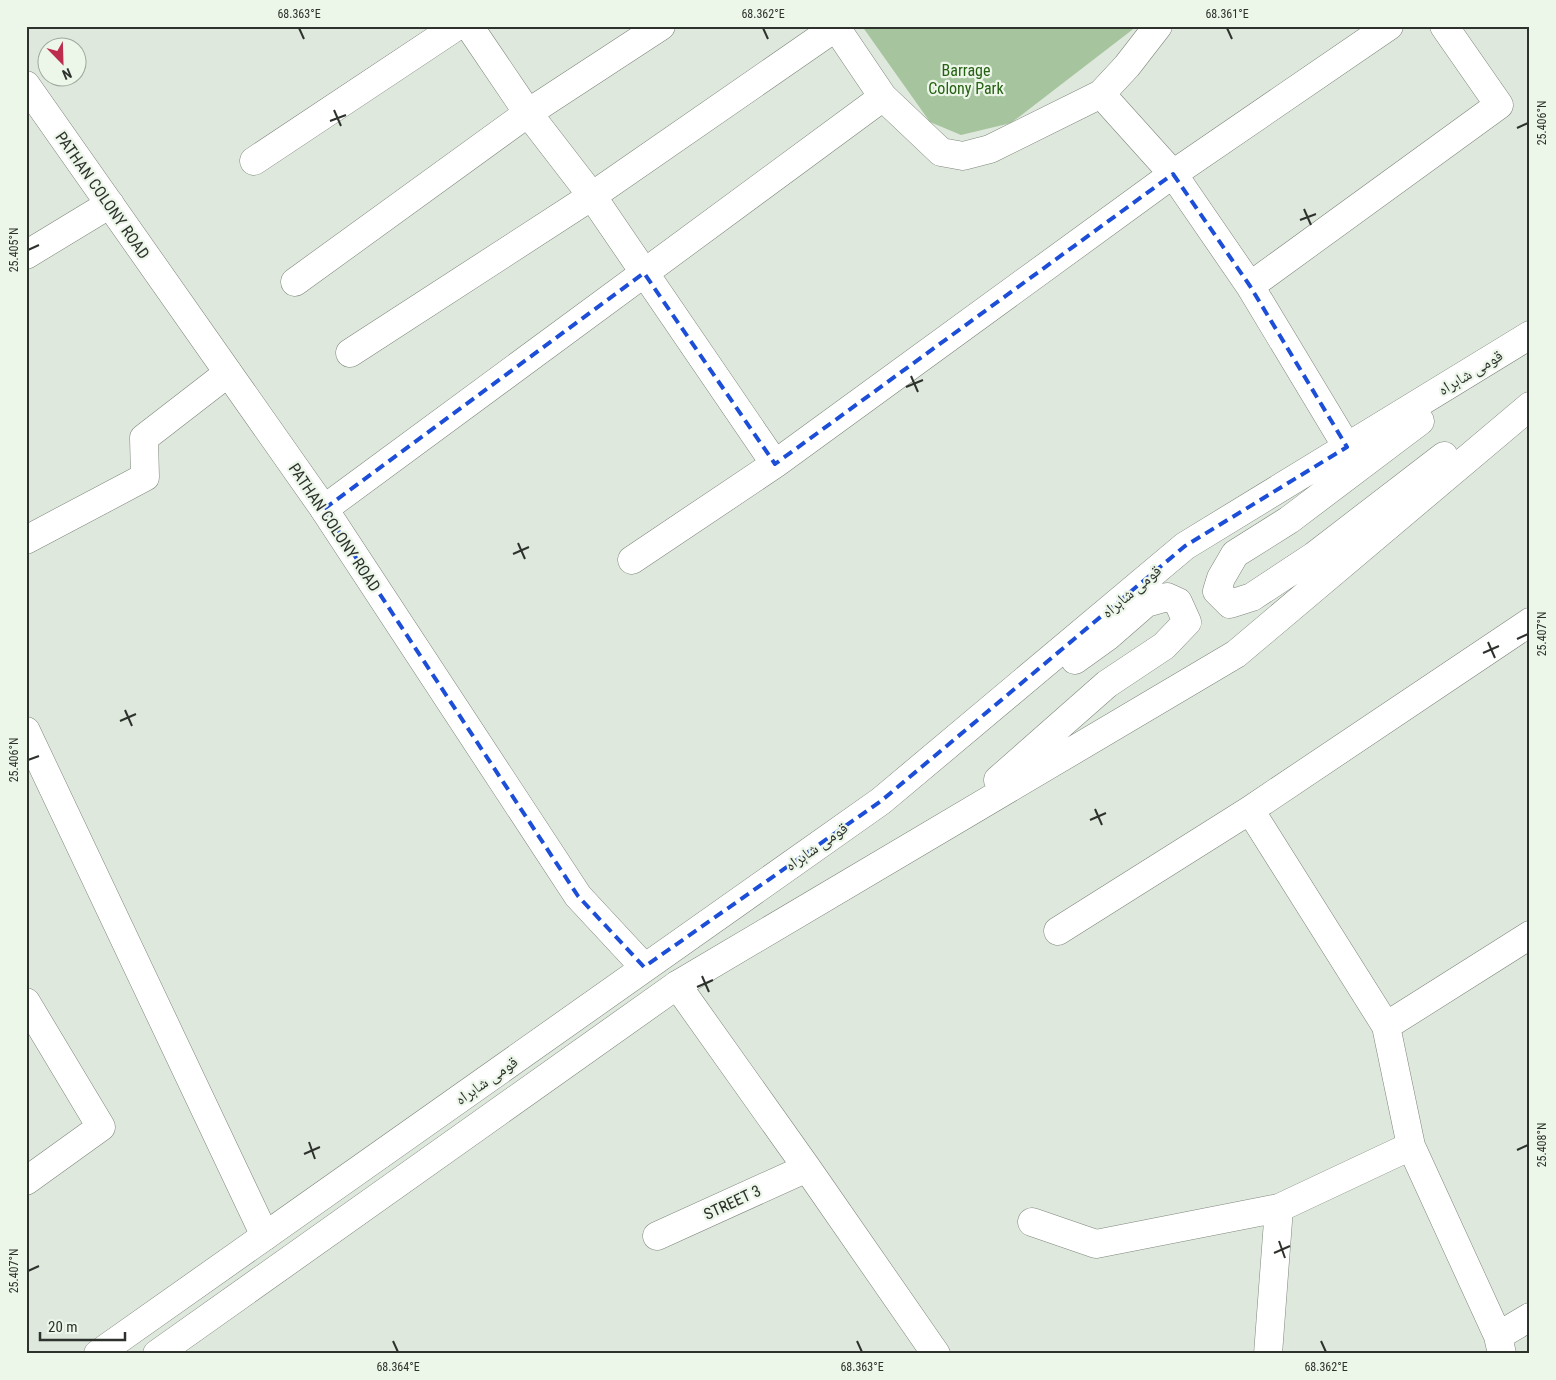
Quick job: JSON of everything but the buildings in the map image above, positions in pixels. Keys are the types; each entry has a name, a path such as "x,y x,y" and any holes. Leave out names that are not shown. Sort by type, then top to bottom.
{"main road":[{"path":"254,161 457,26"},
{"path":"469,26 528,113 592,196 775,464"},
{"path":"295,282 528,113 660,26"},
{"path":"350,353 592,196 836,27 883,97 941,152 963,156 990,148 1101,94 1127,66 1158,26"},
{"path":"632,560 775,464 1173,174 1389,26"},
{"path":"1250,286 1500,105 1444,26"},
{"name":"PATHAN COLONY ROAD","path":"26,85 324,509 578,896 644,968"},
{"path":"1101,94 1173,174 1250,286 1347,447"},
{"path":"324,509 883,97"},
{"path":"26,255 110,204"},
{"path":"1530,337 1289,520 1235,554 1221,578 1217,591 1230,604 1252,597 1314,556 1430,466 1530,397"},
{"name":"قومی شاہراہ","path":"98,1354 881,800 1186,546 1530,337"},
{"path":"26,540 145,477 144,438 228,372"},
{"name":"قومی شاہراہ","path":"157,1354 677,985 1236,654 1530,406"},
{"path":"881,800 1107,637 1146,603 1168,597 1178,602 1187,622 1164,646 1107,684 943,827"},
{"path":"1058,931 1250,810 1530,622"},
{"path":"26,731 265,1236"},
{"path":"1250,810 1386,1026 1411,1146 1500,1345 1530,1316"},
{"path":"1386,1026 1530,935"},
{"path":"677,985 936,1354"},
{"path":"26,1002 101,1127 26,1181"},
{"path":"1032,1222 1096,1244 1278,1208 1411,1146"},
{"name":"STREET 3","path":"657,1236 807,1168"},
{"path":"1268,1354 1278,1208"}],"highlighted area":[{"path":"1173,174 1250,286 1347,447 1185,546 881,801 644,967 578,896 324,509 644,273 775,464"}],"green space":[{"name":"Barrage Colony Park","path":"862,26 1135,26 1011,123 961,135 930,122"}]}
